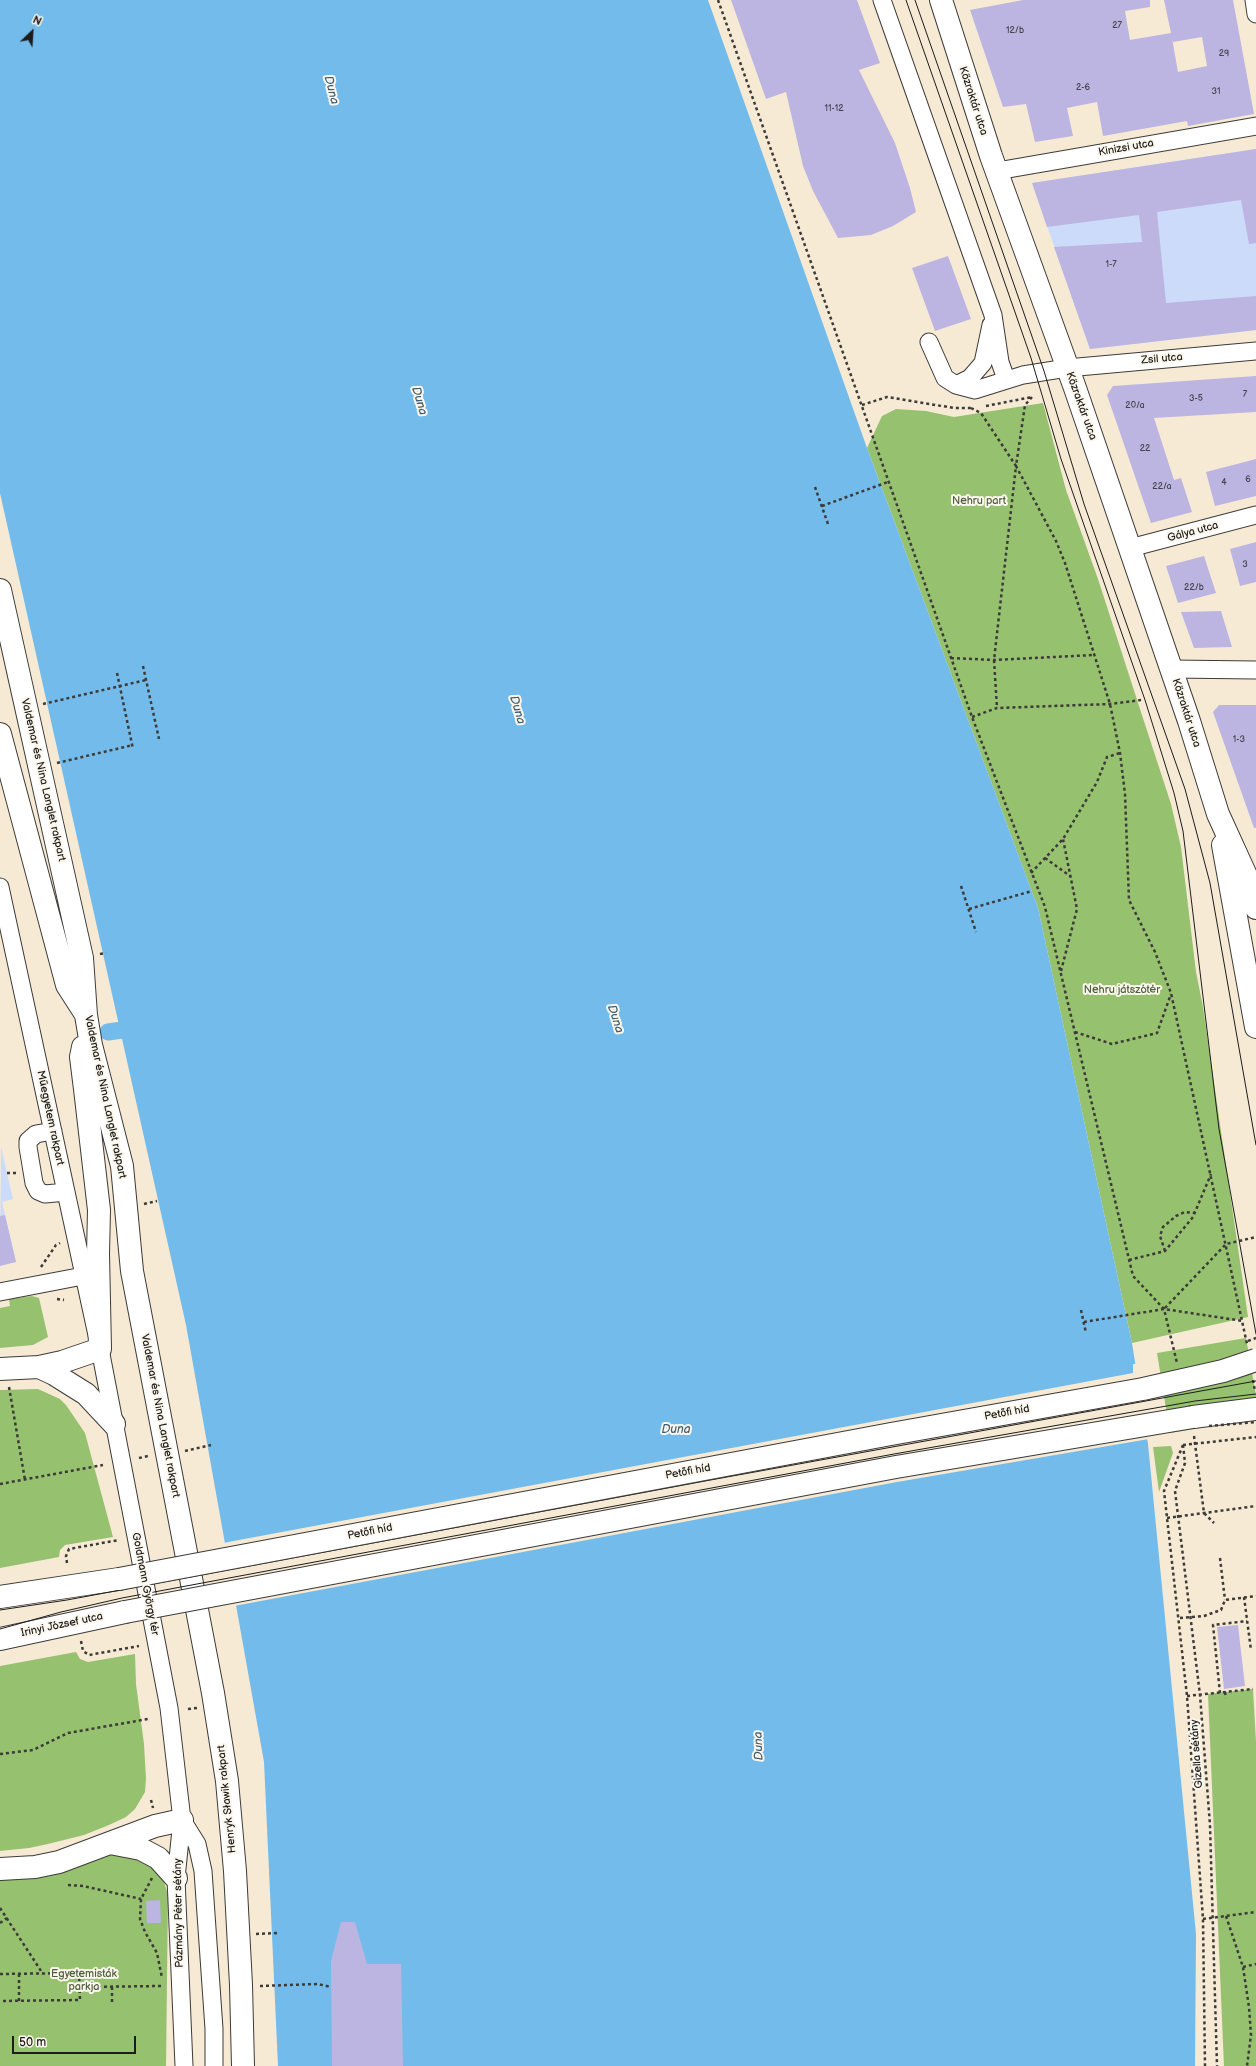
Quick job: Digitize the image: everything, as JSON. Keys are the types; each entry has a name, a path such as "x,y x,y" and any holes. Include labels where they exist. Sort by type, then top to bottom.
{"main road":[{"name":"Közraktár utca","path":"941,0 997,171 1130,548 1218,814 1249,882 1256,908"},
{"name":"Valdemar és Nina Langlet rakpart","path":"0,590 76,924 83,963 86,1015 122,1166 132,1271 183,1536"},
{"path":"0,734 67,985 86,1015 81,1057 100,1210 98,1254 100,1349 62,1362 4,1377"},
{"name":"Közraktár utca","path":"1218,814 1256,1027"},
{"name":"Petőfi híd","path":"0,1597 119,1579 876,1436 1143,1389 1223,1371 1252,1361"},
{"path":"39,1367 54,1374 86,1394 114,1424"},
{"name":"Irinyi József utca","path":"0,1638 125,1612 896,1467 1193,1417 1256,1409"},
{"name":"Henryk Sławik rakpart","path":"183,1536 213,1692 227,1781 236,1886 243,2066"},
{"path":"0,1869 35,1867 59,1862 155,1826 182,1820"},
{"path":"110,1843 141,1849 158,1858 176,1878"}],"street":[{"path":"882,0 993,315 1000,362 1006,379"},
{"path":"1254,0 1256,14"},
{"name":"Kinizsi utca","path":"997,171 1256,126"},
{"path":"929,342 945,378 956,385 970,378 983,364 993,315"},
{"name":"Zsil utca","path":"956,385 975,390 1006,379 1067,368 1256,351"},
{"name":"Gálya utca","path":"1130,548 1256,515"},
{"path":"1171,669 1256,670"},
{"name":"Műegyetem rakpart","path":"0,887 100,1349"},
{"path":"1247,976 1246,954 1249,948 1256,946"},
{"path":"53,1131 36,1134 28,1141 34,1183 38,1191 45,1194 66,1192"},
{"path":"0,1292 83,1276"},
{"name":"Goldmann György tér","path":"100,1349 169,1708 182,1820"},
{"name":"Pázmány Péter sétány","path":"182,1820 176,1878 184,2066"},
{"name":"Pázmány Péter sétány","path":"182,1820 197,1844 203,1870 214,2029 214,2066"}],"path":[{"path":"718,0 972,717 1045,907 1133,1276 1164,1308"},
{"path":"862,404 887,397 954,408 972,408 1032,397 1025,405 1016,466 994,660 997,708"},
{"path":"972,408 981,413 1016,466 1056,541 1065,563 1110,704 1120,753 1127,824 1129,900 1155,952 1171,993 1252,1361 1256,1395"},
{"path":"822,506 888,482"},
{"path":"815,487 828,524"},
{"path":"951,658 994,660 1094,655"},
{"path":"143,666 159,739"},
{"path":"116,673 133,749"},
{"path":"38,705 146,680"},
{"path":"972,717 997,708 1110,704 1141,700"},
{"path":"53,764 133,745"},
{"path":"1032,873 1063,839 1097,782 1107,757 1120,753"},
{"path":"1061,973 1077,909 1063,839"},
{"path":"1045,858 1070,876"},
{"path":"961,886 976,932"},
{"path":"969,909 1032,891"},
{"path":"1075,1031 1112,1044 1157,1033 1171,993"},
{"path":"1129,1260 1166,1251 1195,1213 1211,1174"},
{"path":"1166,1251 1160,1236 1163,1227 1176,1216 1185,1212 1195,1213"},
{"path":"1164,1308 1226,1244 1256,1237"},
{"path":"52,1251 61,1242"},
{"path":"1084,1322 1164,1308 1243,1321"},
{"path":"1081,1310 1086,1333"},
{"path":"4,1377 24,1480"},
{"path":"1201,1427 1256,1422"},
{"path":"1205,2066 1203,1919 1180,1618 1164,1491 1183,1445 1256,1437"},
{"path":"1196,1443 1204,1513 1214,1523"},
{"name":"Gizella sétány","path":"1183,1445 1185,1462 1175,1491 1200,1695 1210,1825 1217,2066"},
{"path":"0,1484 103,1465"},
{"path":"1167,1518 1256,1506"},
{"path":"67,1563 66,1556 69,1549 119,1540"},
{"path":"1180,1618 1204,1616 1221,1610 1225,1600 1220,1558"},
{"path":"1225,1600 1256,1596"},
{"path":"1244,1597 1250,1650"},
{"path":"1220,1693 1213,1625 1247,1621"},
{"path":"81,1641 83,1651 89,1655 139,1646"},
{"path":"1187,1696 1253,1689"},
{"path":"1225,1692 1226,1698"},
{"path":"0,1754 33,1750 68,1734 148,1719"},
{"path":"158,1858 155,1873 141,1899 140,1919 145,1932 157,1953 162,1978"},
{"path":"68,1885 83,1886 141,1899"},
{"path":"0,1908 44,1974"},
{"path":"1203,1919 1237,1913 1256,1912"},
{"path":"1226,1916 1243,1967 1251,2035 1247,2066"},
{"path":"0,1923 7,1918"},
{"path":"254,1934 278,1933"},
{"path":"1243,1967 1256,1964"},
{"path":"0,1974 79,1973 80,1987 80,2000 0,2001"},
{"path":"19,1974 19,2001"},
{"path":"256,1986 318,1984 331,1986"},
{"path":"112,1986 112,2002"},
{"path":"80,1987 162,1986"}],"shaded area":[{"path":"1256,149 1256,330 1090,349 1032,183"},
{"path":"1,1147 13,1199 2,1202 16,1262 0,1265"}],"green space":[{"name":"Nehru part","path":"1043,403 1066,490 1098,579 1171,804 1181,847 1196,972 1203,1007 1248,1317 1132,1343 1038,908 867,448 882,416 896,409 926,411 954,417"},
{"path":"32,1296 39,1298 48,1337 33,1345 0,1348 0,1308 10,1306 9,1299"},
{"path":"1246,1338 1256,1395 1256,1419 1170,1433 1157,1353"},
{"path":"38,1389 60,1399 66,1405 85,1433 113,1537 65,1545 60,1550 59,1557 0,1568 0,1390"},
{"path":"1171,1446 1173,1453 1159,1492 1153,1447"},
{"path":"76,1652 80,1659 88,1662 135,1654 136,1684 144,1744 146,1779 145,1792 135,1809 126,1817 109,1825 84,1835 48,1844 29,1848 0,1851 0,1666"},
{"path":"1253,1689 1256,1742 1256,2066 1224,2066 1208,1694"},
{"name":"Egyetemisták parkja","path":"110,1843 151,1864 162,1875 168,1895 166,2066 0,2066 0,1869"}],"water":[{"name":"Duna","path":"0,0 708,0 867,448 1038,908 1132,1343 1148,1444 1196,1934 1195,2066 278,2066 264,1762 186,1325 0,493"}],"pier":[{"path":"1133,1364 1137,1364 1149,1439 897,1482 234,1606 223,1543 1133,1373"}],"building":[{"path":"731,0 857,0 880,63 859,70 895,143 910,188 916,212 893,226 871,235 838,238 813,191 803,166 786,92 766,99"},
{"path":"1023,0 1150,0 1150,7 1125,11 1130,40 1171,33 1164,0 1233,0 1254,114 1188,126 1187,121 1103,136 1097,102 1067,108 1073,136 1035,142 1026,104 1003,107 970,10","holes":["1202,37 1207,66 1178,72 1172,38 1173,42"]},
{"path":"1256,149 1256,243 1249,244 1241,200 1157,212 1166,303 1256,296 1256,330 1090,349 1054,247 1142,242 1139,215 1047,227 1032,183"},
{"path":"948,256 971,319 935,331 912,268"},
{"path":"1256,376 1256,412 1154,418 1174,480 1181,478 1192,512 1151,523 1107,395 1113,386"},
{"path":"1256,459 1256,496 1215,506 1206,472"},
{"path":"1256,542 1256,582 1240,586 1230,549"},
{"path":"1204,556 1216,593 1178,603 1166,566"},
{"path":"1221,611 1232,647 1194,648 1181,612"},
{"path":"1219,705 1256,705 1256,828 1254,828 1213,712"},
{"path":"5,1215 16,1262 0,1266 0,1216"},
{"path":"1238,1625 1245,1686 1224,1689 1217,1627"},
{"path":"160,1900 161,1923 147,1923 146,1901"},
{"path":"341,1922 355,1922 367,1964 401,1964 403,2066 332,2066 331,1961"}],"waterway":[{"path":"108,1032 144,1027"}],"tram line":[{"path":"906,0 1031,358 1061,459 1145,700 1174,793 1183,831 1219,1129 1256,1334"},
{"path":"915,0 1044,371 1084,504 1185,789 1210,883 1256,1145"},
{"path":"0,1610 67,1600 705,1481 1256,1381"},
{"path":"0,1629 61,1612 122,1598 894,1454 1195,1401 1256,1394"}],"park label":[{"name":"Nehru játszótér","path":"1122,990"}]}
